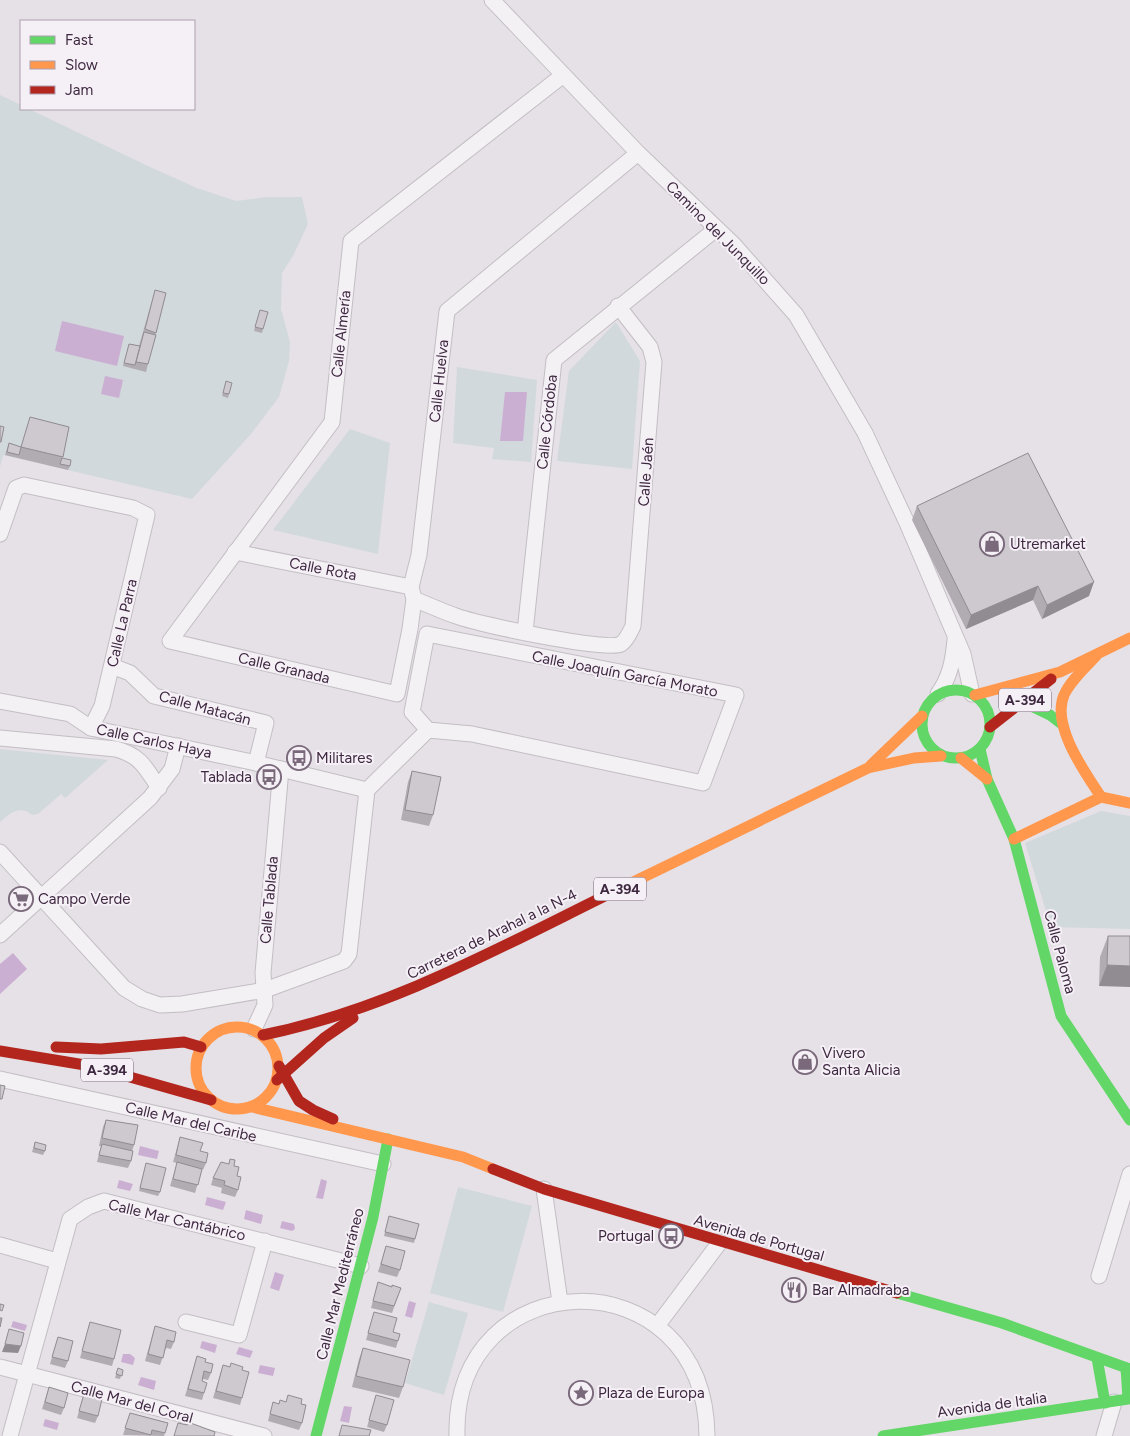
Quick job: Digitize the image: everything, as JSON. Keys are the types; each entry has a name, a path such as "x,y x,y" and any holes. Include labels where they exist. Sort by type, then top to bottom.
{"street":[{"name":"Camino del Junquillo","path":"492,0 638,154 734,245 796,315 865,433 907,523 963,654 974,695"},
{"name":"Calle Almería","path":"170,641 332,422 351,241 562,76"},
{"name":"Calle Huelva","path":"397,694 419,555 447,311 638,154"},
{"name":"Calle Córdoba","path":"525,632 554,360 618,306 716,229"},
{"name":"Calle Jaén","path":"618,306 650,347 654,362 633,626 629,636 620,645"},
{"name":"Calle La Parra","path":"0,534 16,488 36,486 133,508 147,515 102,706 91,728"},
{"name":"Calle Rota","path":"235,552 413,593 458,617 525,632 606,646 620,645"},
{"name":"Calle Joaquín García Morato","path":"427,634 736,695 704,783 472,734 428,730 412,712 427,634"},
{"name":"A-394","path":"974,695 1060,672 1130,638"},
{"name":"Camino del Junquillo","path":"938,694 947,681 952,663 955,639"},
{"name":"Calle Granada","path":"170,641 397,694"},
{"path":"1096,655 1068,689 1062,703 1063,725 1081,766 1101,797"},
{"name":"Calle Matacán","path":"112,666 130,674 154,696 266,723 256,763"},
{"name":"A-394","path":"990,727 1004,714 1023,702 1060,672"},
{"name":"A-394","path":"922,716 929,702 938,694 949,690 961,690 974,695 987,709 990,727 987,739 980,749"},
{"name":"Calle Carlos Haya","path":"0,701 70,714 91,728 256,763 367,790"},
{"path":"1023,702 1050,715 1063,725"},
{"path":"922,716 923,735 933,751 941,756"},
{"name":"Carretera de Arahal a la N-4","path":"868,768 922,716"},
{"path":"0,852 124,988 142,999 170,1006 264,990 344,961 350,954 367,790 428,730"},
{"path":"0,738 116,749 129,753 140,760 159,788"},
{"path":"0,935 150,798 172,769 178,746"},
{"path":"961,758 980,749"},
{"name":"Calle Paloma","path":"980,749 987,779 1014,839 1061,1016 1130,1120"},
{"name":"Carretera de Arahal a la N-4","path":"258,1032 294,1029 371,1006 407,992 868,768 924,755 941,756"},
{"name":"A-394","path":"941,756 961,758"},
{"name":"Calle Paloma","path":"961,758 987,779"},
{"name":"Calle Tablada","path":"258,1032 265,1005 263,973 280,769"},
{"path":"1014,839 1101,797 1130,803"},
{"name":"Carretera de Arahal a la N-4","path":"281,1072 324,1038 371,1006"},
{"name":"A-394","path":"0,1044 101,1049 184,1042 201,1046 211,1035 224,1028 239,1026 258,1032"},
{"path":"258,1032 275,1050 281,1072"},
{"path":"201,1046 196,1069 203,1092 211,1100"},
{"name":"A-394","path":"0,1051 91,1066 194,1097 211,1100 231,1109 252,1107 269,1095 281,1072"},
{"name":"Avenida de Portugal","path":"281,1072 302,1104 318,1113 384,1138"},
{"name":"Calle Mar del Caribe","path":"0,1079 383,1164"},
{"name":"Avenida de Portugal","path":"252,1107 463,1157 544,1189 1002,1323 1128,1369"},
{"name":"Calle Mar Mediterráneo","path":"316,1436 361,1266 383,1164 384,1138"},
{"path":"1099,1276 1128,1191 1130,1174"},
{"path":"544,1189 560,1302"},
{"name":"Calle Mar Cantábrico","path":"10,1436 70,1219 88,1206 104,1201 361,1266"},
{"path":"186,1322 239,1334 265,1241"},
{"path":"658,1326 720,1242"},
{"path":"0,1245 57,1261"},
{"path":"457,1436 458,1412 466,1379 483,1351 502,1329 511,1322 541,1308 560,1302 594,1301 628,1309 658,1326 675,1344 698,1381 707,1418 707,1436"},
{"path":"1098,1358 1109,1402 1104,1436"},
{"name":"Calle Mar del Coral","path":"0,1367 264,1436"},
{"path":"1109,1402 1128,1399 1128,1369"},
{"name":"Avenida de Italia","path":"883,1436 1109,1402"}],"shaded area":[{"path":"0,95 20,105 20,110 31,110 197,188 236,201 267,197 302,197 308,224 293,256 282,273 281,309 290,342 289,361 279,397 251,434 192,499 3,455 0,467"},
{"path":"62,321 124,336 117,366 55,351"},
{"path":"616,322 640,361 632,469 557,461 569,371"},
{"path":"457,367 537,380 531,462 492,459 494,448 453,443"},
{"path":"105,376 123,380 119,398 101,394"},
{"path":"505,392 527,392 523,441 500,441"},
{"path":"350,429 390,443 378,554 273,530"},
{"path":"0,749 108,760 65,798 61,794 38,814 32,815 19,810 11,813 0,822"},
{"path":"1101,811 1130,816 1130,929 1051,927 1025,843"},
{"path":"13,953 27,969 0,994 0,964"},
{"path":"140,1146 159,1151 157,1159 138,1155"},
{"path":"321,1179 327,1181 323,1199 316,1198"},
{"path":"119,1180 133,1184 130,1191 117,1188"},
{"path":"458,1187 532,1206 503,1312 430,1293"},
{"path":"207,1197 226,1202 223,1210 205,1205"},
{"path":"246,1210 263,1215 261,1224 244,1219"},
{"path":"282,1221 294,1224 295,1229 292,1231 280,1228"},
{"path":"275,1272 284,1275 279,1291 270,1288"},
{"path":"409,1301 416,1303 412,1318 405,1316"},
{"path":"429,1302 468,1313 444,1395 405,1383"},
{"path":"13,1321 27,1325 25,1331 11,1327"},
{"path":"202,1341 217,1345 215,1353 200,1348"},
{"path":"239,1347 253,1351 250,1358 236,1354"},
{"path":"123,1354 130,1354 135,1358 133,1365 121,1362"},
{"path":"260,1365 275,1368 273,1376 258,1373"},
{"path":"141,1377 156,1381 154,1390 138,1385"},
{"path":"344,1406 352,1407 349,1423 340,1421"},
{"path":"45,1419 59,1423 57,1430 43,1426"}],"building":[{"path":"155,290 166,293 156,333 145,329"},
{"path":"260,310 268,312 263,329 255,327"},
{"path":"144,332 156,335 148,364 136,362"},
{"path":"129,344 140,346 135,365 124,363"},
{"path":"226,381 232,383 229,394 223,393"},
{"path":"30,417 69,427 63,457 21,447"},
{"path":"0,426 4,427 1,442 0,442"},
{"path":"9,443 21,447 19,455 7,452"},
{"name":"Utremarket","path":"1028,453 1094,582 1047,605 1038,586 971,615 917,506"},
{"path":"62,458 71,460 70,466 60,464"},
{"path":"412,771 441,777 433,815 405,810"},
{"path":"1108,936 1130,936 1130,966 1107,965"},
{"path":"0,1085 5,1086 2,1099 0,1099"},
{"path":"106,1120 138,1125 134,1145 102,1138"},
{"path":"180,1137 203,1143 200,1151 208,1153 206,1163 176,1155"},
{"path":"35,1142 46,1145 45,1151 34,1148"},
{"path":"102,1144 133,1151 131,1161 99,1155"},
{"path":"230,1159 235,1160 234,1166 239,1167 237,1176 241,1177 238,1190 224,1185 225,1181 213,1178 221,1162 229,1164"},
{"path":"177,1162 202,1169 198,1185 173,1179"},
{"path":"146,1163 166,1168 160,1192 140,1188"},
{"path":"389,1216 419,1224 415,1239 385,1232"},
{"path":"386,1246 405,1251 400,1270 381,1264"},
{"path":"378,1282 401,1288 394,1306 373,1301"},
{"path":"0,1304 4,1305 2,1311 0,1310"},
{"path":"374,1312 397,1318 393,1332 400,1334 398,1341 368,1333"},
{"path":"90,1322 121,1330 114,1359 82,1351"},
{"path":"155,1326 176,1332 174,1342 167,1340 163,1358 148,1354"},
{"path":"9,1329 24,1333 21,1346 5,1344"},
{"path":"58,1337 73,1341 68,1361 52,1357"},
{"path":"363,1348 410,1360 403,1387 356,1376"},
{"path":"197,1356 206,1359 205,1362 213,1364 211,1373 204,1371 202,1381 207,1383 204,1393 188,1389"},
{"path":"231,1363 243,1367 242,1370 249,1372 242,1398 216,1391 223,1365 230,1367"},
{"path":"118,1368 123,1370 122,1376 116,1374"},
{"path":"49,1387 68,1393 64,1408 45,1402"},
{"path":"84,1394 102,1399 98,1416 79,1411"},
{"path":"288,1395 302,1399 301,1404 306,1405 302,1423 270,1414 273,1402 279,1404 280,1400 286,1402"},
{"path":"376,1395 394,1400 387,1425 369,1420"},
{"path":"130,1413 168,1423 165,1433 152,1430 151,1435 125,1428"},
{"path":"188,1422 215,1432 214,1436 174,1436 178,1423 187,1425"},
{"path":"342,1425 371,1430 369,1436 339,1436"}],"traffic: fast":[{"path":"949,690 963,690 975,695 985,705 990,717 990,724 990,731 985,743 975,753 963,758 949,758 937,753 927,743 922,731 922,717 927,705 937,695 949,690"},
{"path":"1023,702 1050,715 1063,725"},
{"path":"980,749 987,779 1014,839 1061,1016 1130,1120"},
{"path":"316,1436 373,1217 388,1139"},
{"path":"897,1293 1002,1323 1130,1369"},
{"path":"1097,1358 1105,1403"},
{"path":"883,1436 1128,1399 1126,1368"}],"traffic: slow":[{"path":"975,695 1060,672 1130,638"},
{"path":"1096,656 1070,684 1064,695 1061,707 1062,720 1072,748 1101,797"},
{"path":"871,765 922,716"},
{"path":"623,887 868,768 914,758 941,756"},
{"path":"961,758 987,779"},
{"path":"1014,839 1101,797 1130,803"},
{"path":"229,1027 245,1027 260,1034 271,1045 278,1060 278,1068 275,1084 266,1097 245,1109 229,1109 214,1102 203,1091 196,1076 196,1060 203,1045 214,1034 229,1027"},
{"path":"252,1107 463,1157 493,1169"}],"traffic: jam":[{"path":"990,727 1051,679"},
{"path":"263,1035 311,1024 403,992 448,973 623,887"},
{"path":"277,1080 324,1038 353,1018"},
{"path":"56,1047 101,1049 184,1042 201,1047"},
{"path":"0,1051 91,1066 211,1100"},
{"path":"279,1066 299,1101 333,1119"},
{"path":"493,1169 544,1189 897,1293"}],"place":[{"name":"Utremarket","path":"992,544"},
{"name":"Militares","path":"299,758"},
{"name":"Tablada","path":"269,777"},
{"name":"Campo Verde","path":"21,899"},
{"name":"Vivero Santa Alicia","path":"805,1062"},
{"name":"Portugal","path":"671,1236"},
{"name":"Bar Almadraba","path":"794,1290"},
{"name":"Plaza de Europa","path":"581,1393"}]}
